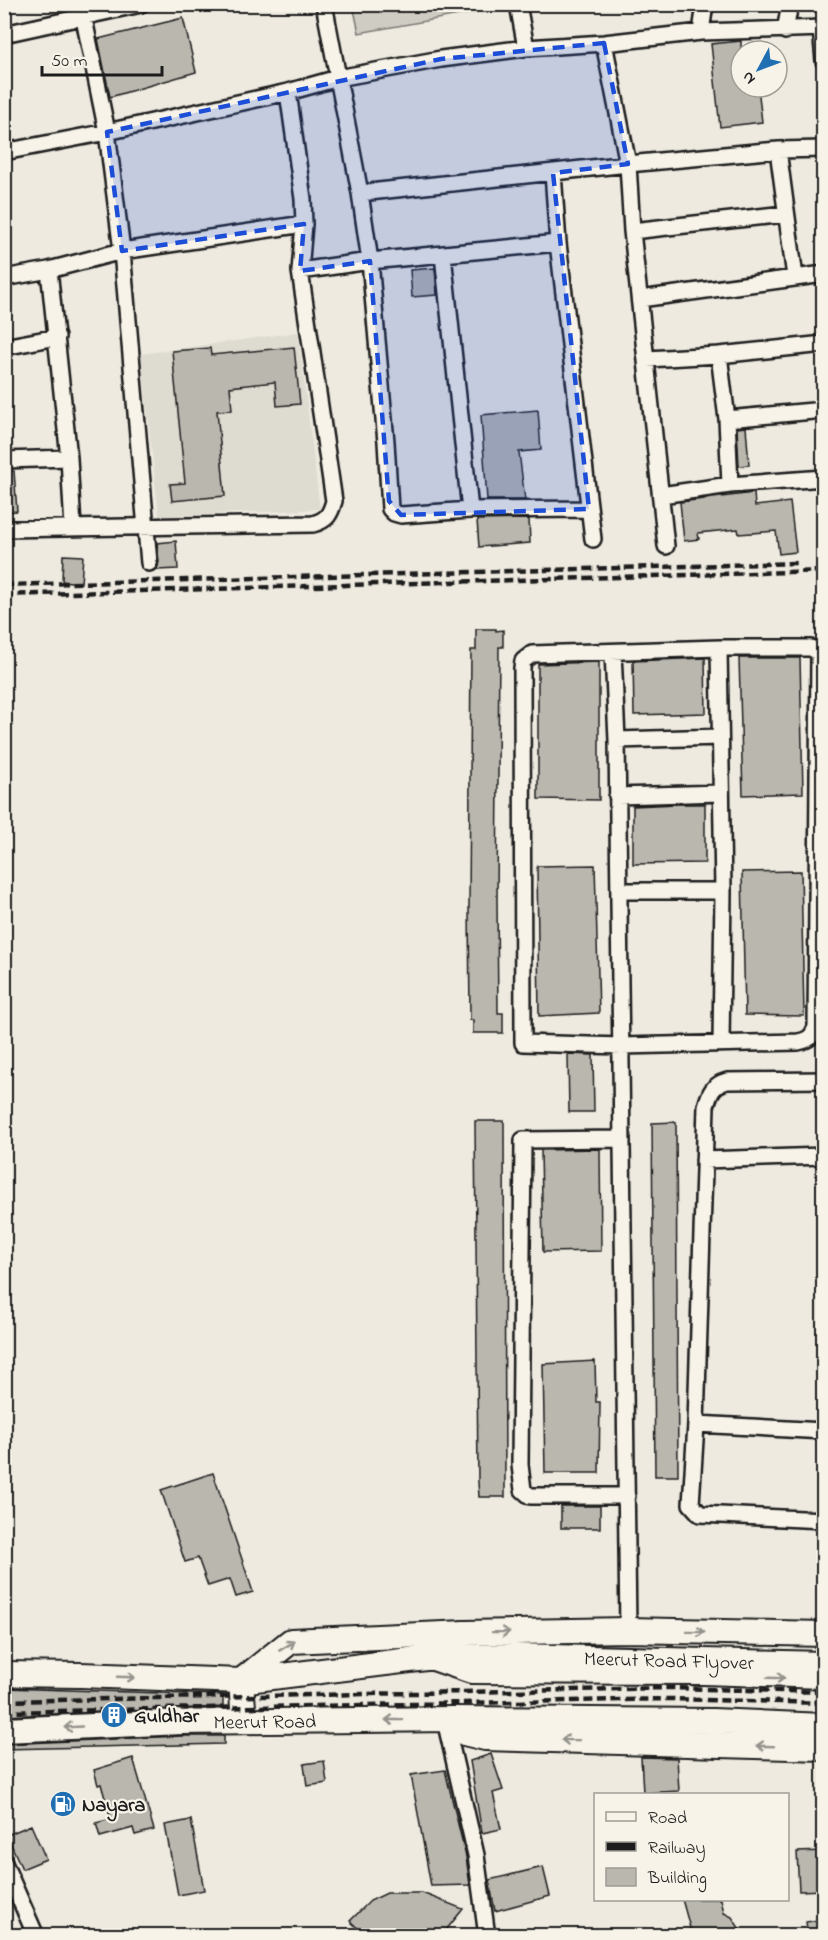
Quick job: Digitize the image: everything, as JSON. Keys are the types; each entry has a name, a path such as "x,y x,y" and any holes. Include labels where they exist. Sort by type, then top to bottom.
{"main road":[{"path":"244,1721 241,1681 291,1641 465,1633 628,1630 824,1634"},
{"path":"426,1658 465,1633"},
{"name":"Meerut Road Flyover","path":"426,1658 514,1656 824,1664"},
{"name":"Meerut Road","path":"4,1674 241,1681 426,1658"},
{"name":"Meerut Road","path":"4,1730 170,1722 515,1719 713,1721 824,1726"},
{"path":"449,1720 464,1733 485,1738 824,1748"}],"street":[{"path":"4,34 82,11 141,4"},
{"path":"324,4 360,193 370,261 387,442 390,509 401,515 470,510 589,509"},
{"path":"518,4 526,48"},
{"path":"701,32 705,4"},
{"path":"785,30 790,4"},
{"path":"82,11 107,132 122,251 148,563"},
{"path":"4,152 288,92 338,78 441,59 526,48 604,43 701,32 822,28 824,61"},
{"path":"604,43 628,164 632,231 666,546"},
{"path":"4,529 313,524 325,520 331,513 334,501 300,271 304,224 303,199 288,92"},
{"path":"360,193 628,164 778,150 824,149"},
{"path":"778,150 795,277"},
{"path":"553,173 558,243 593,538"},
{"path":"632,231 785,214"},
{"path":"4,279 122,251 304,224"},
{"path":"300,271 370,261 558,243"},
{"path":"443,255 470,510"},
{"path":"49,270 69,458 73,528"},
{"path":"640,298 824,274"},
{"path":"4,347 57,337"},
{"path":"647,359 719,355 824,344"},
{"path":"719,355 727,419 730,485"},
{"path":"727,419 824,410"},
{"path":"4,460 69,458"},
{"path":"661,495 730,485 824,478"},
{"path":"719,648 723,891 721,1043"},
{"path":"719,648 811,648 817,650 819,657 816,1027 813,1036 808,1040 621,1046 523,1043 523,660 532,654 613,652 719,648"},
{"path":"613,652 617,740 628,1630"},
{"path":"617,740 720,737"},
{"path":"617,795 721,793"},
{"path":"619,891 723,891"},
{"path":"824,1080 727,1081 716,1084 709,1094 706,1106 692,1504 700,1514 824,1520"},
{"path":"622,1139 523,1140 520,1466 523,1490 530,1496 627,1496"},
{"path":"704,1160 824,1156"},
{"path":"696,1424 824,1431"},
{"path":"426,1658 471,1674 703,1675 824,1680"},
{"path":"487,1935 476,1855 449,1720 462,1711 469,1709 636,1710 824,1715"},
{"path":"4,1863 36,1935"}],"highlighted area":[{"path":"604,43 628,164 553,173 589,509 401,515 389,501 370,261 300,271 304,224 122,251 107,132 441,59"}],"shaded area":[{"path":"503,4 504,7 359,33 353,5"},
{"path":"298,332 320,509 159,517 141,354"}],"building":[{"path":"183,18 196,72 110,97 98,39"},
{"path":"729,42 729,99 759,99 762,122 720,127 711,44"},
{"path":"435,268 437,295 412,297 410,270"},
{"path":"294,347 300,404 277,406 275,382 230,387 232,410 217,411 225,496 172,501 170,484 185,483 172,351 210,348 211,355"},
{"path":"538,410 541,450 519,452 525,500 487,500 481,415"},
{"path":"746,427 749,465 739,466 737,428"},
{"path":"14,471 17,511 4,512 4,472"},
{"path":"754,493 755,506 790,502 796,552 779,554 776,531 739,534 738,529 698,533 699,539 684,541 680,502"},
{"path":"529,519 530,543 479,547 477,520"},
{"path":"176,541 178,569 157,570 159,562 157,543"},
{"path":"63,555 83,556 81,583 62,581"},
{"path":"476,629 503,630 503,647 499,647 497,901 498,1013 503,1013 503,1033 473,1033 473,1020 470,1020 471,650 476,650"},
{"path":"705,658 706,713 634,715 633,661"},
{"path":"739,658 800,658 803,793 743,795"},
{"path":"599,662 599,800 538,799 538,664"},
{"path":"705,804 705,863 633,864 633,806"},
{"path":"595,865 599,1013 539,1016 537,866"},
{"path":"801,871 804,1016 745,1015 742,872"},
{"path":"568,1054 593,1055 594,1112 569,1112"},
{"path":"475,1121 504,1121 505,1497 479,1497"},
{"path":"676,1122 678,1476 655,1476 652,1123"},
{"path":"600,1149 601,1251 543,1252 541,1150"},
{"path":"595,1361 596,1402 600,1402 599,1473 545,1473 543,1364"},
{"path":"213,1473 253,1592 236,1597 230,1579 208,1586 198,1558 185,1562 161,1490"},
{"path":"561,1506 600,1506 600,1528 561,1528"},
{"path":"4,1688 223,1695 223,1707 4,1716"},
{"path":"224,1736 224,1744 4,1749 4,1744"},
{"path":"491,1754 503,1790 493,1793 501,1829 482,1833 470,1761"},
{"path":"641,1757 677,1758 679,1791 643,1793"},
{"path":"133,1758 154,1830 135,1835 133,1828 100,1837 96,1823 111,1819 101,1784 98,1785 94,1770"},
{"path":"324,1761 327,1783 307,1786 304,1764"},
{"path":"445,1770 466,1857 470,1885 431,1886 411,1775"},
{"path":"191,1820 204,1890 178,1895 165,1825"},
{"path":"31,1825 46,1859 22,1869 7,1835"},
{"path":"824,1851 824,1890 799,1891 797,1852"},
{"path":"543,1867 550,1896 495,1911 489,1880"},
{"path":"387,1893 422,1893 463,1909 442,1935 425,1935 408,1930 396,1935 365,1935 350,1921 370,1901"},
{"path":"683,1901 721,1901 724,1913 732,1917 741,1931 721,1935 692,1935"},
{"path":"824,1919 824,1935 808,1935 806,1922"}],"railway":[{"path":"4,585 796,563"},
{"path":"4,595 824,571"},
{"path":"4,1701 670,1688 824,1692"},
{"path":"4,1712 670,1699 824,1703"}],"place":[{"name":"Guldhar","path":"114,1715"},
{"name":"Nayara","path":"63,1804"}]}
